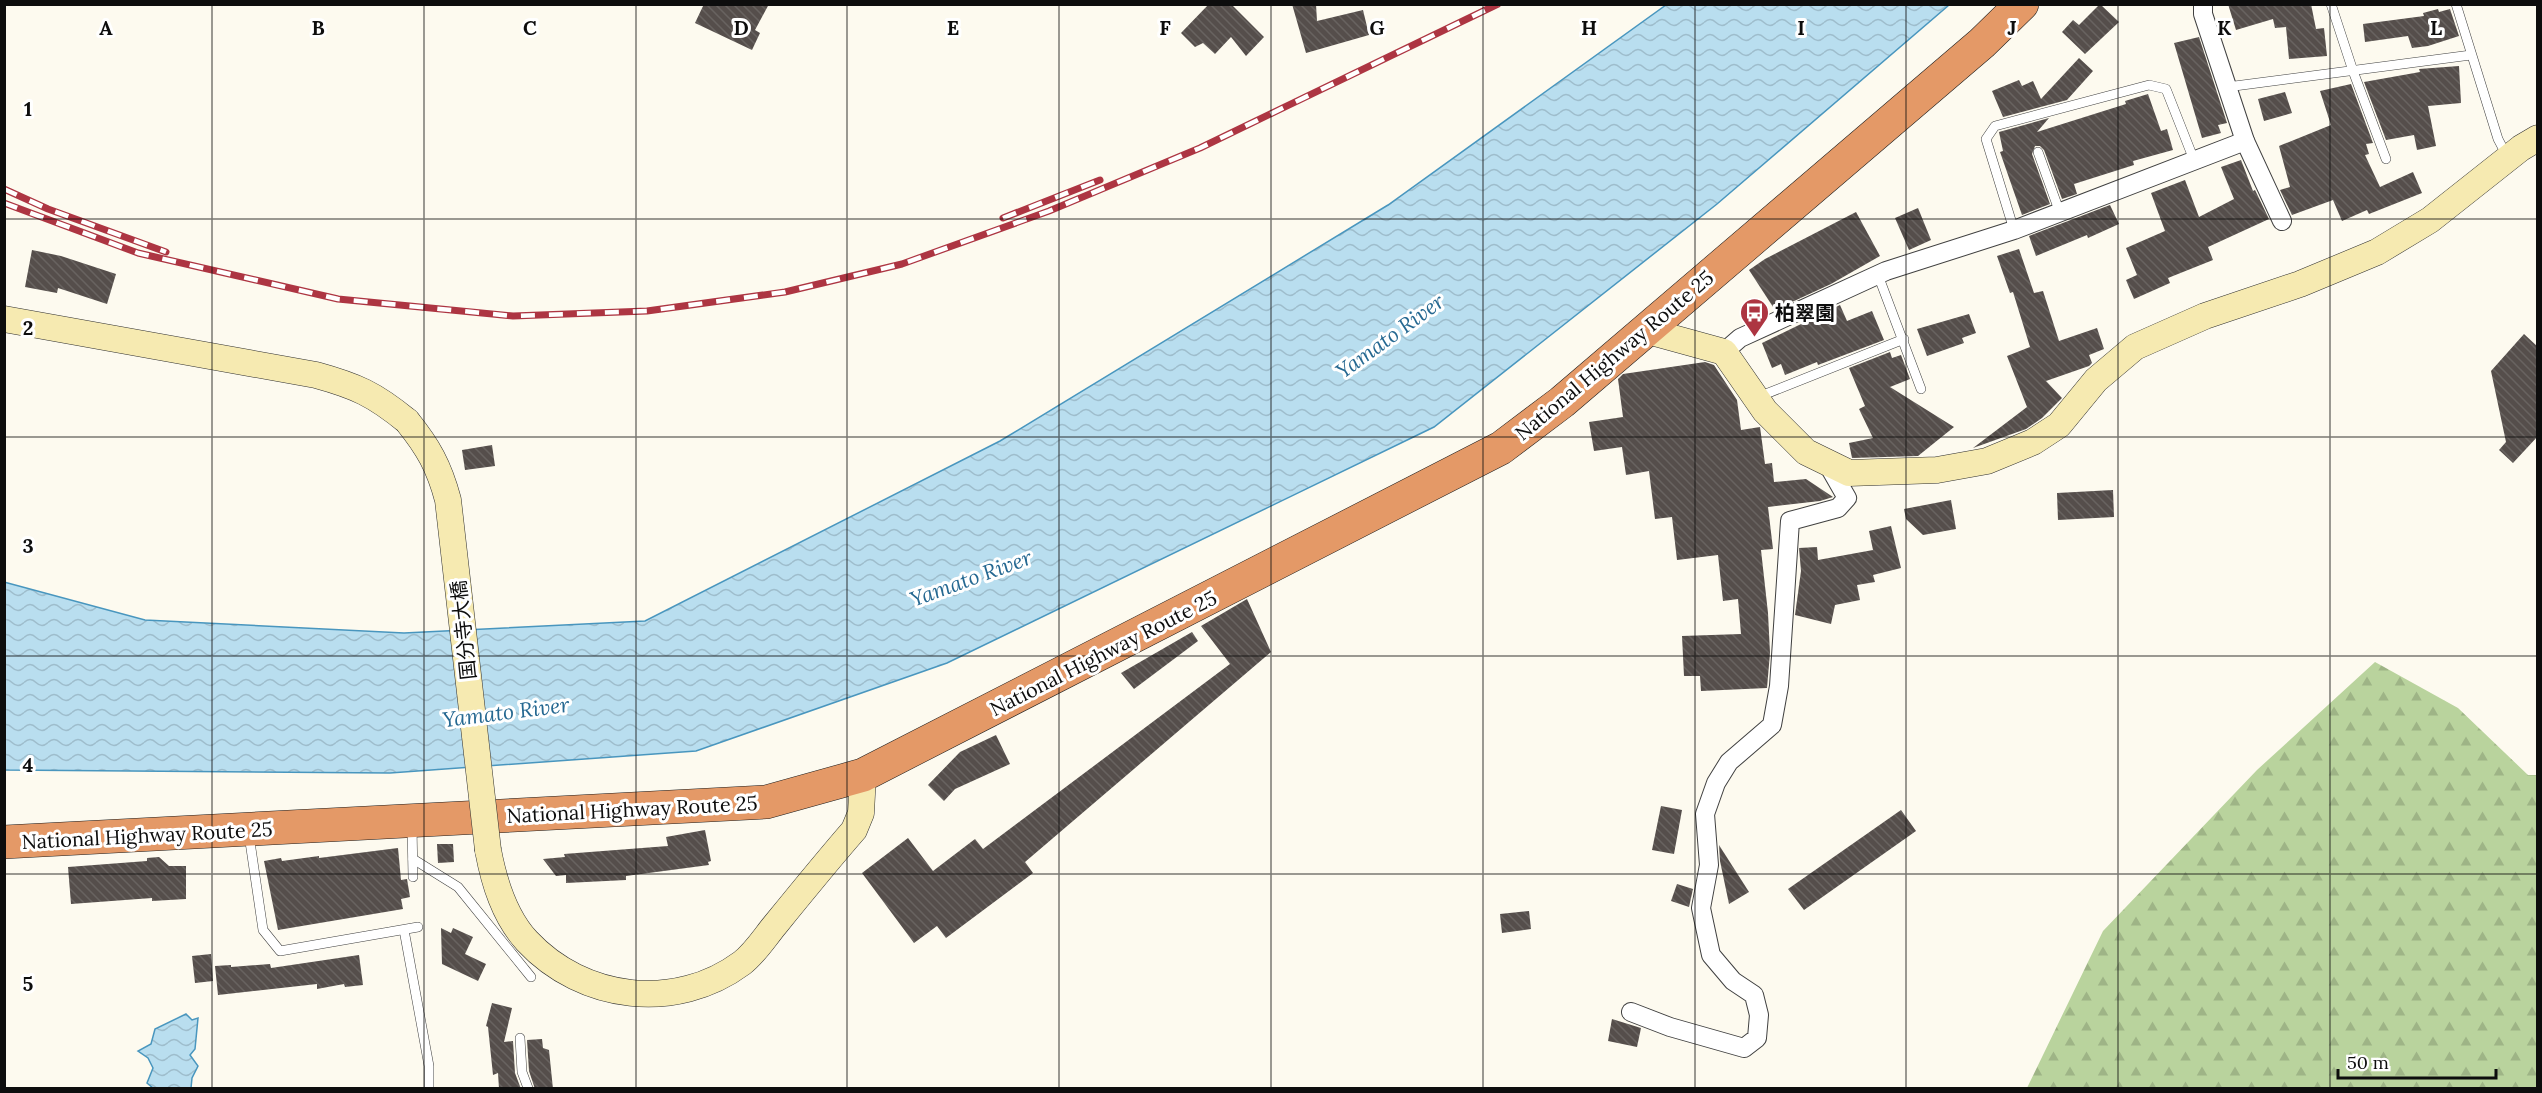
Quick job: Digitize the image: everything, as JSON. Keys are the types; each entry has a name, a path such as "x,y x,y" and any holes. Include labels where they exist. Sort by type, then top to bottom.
{"highway":[{"name":"National Highway Route 25","path":"4,842 766,802 863,775 1501,448 1562,402 1982,43 2022,4"}],"street":[{"path":"2203,4 2203,14 2245,141 2282,221"},
{"path":"1644,330 1724,352 1765,411 1806,452 1848,473 1936,470 1987,461 2033,442 2059,425 2096,380 2135,347 2205,316 2300,284 2377,252 2430,220 2508,158 2538,138"},
{"path":"1724,352 1740,338 1878,275 2014,230 2245,141"},
{"name":"国分寺大橋","path":"4,319 316,375 351,384 378,397 406,421 427,446 440,471 448,500 488,850 494,880 507,912 526,940 550,961 582,980 611,991 648,995 682,991 714,981 744,962 854,830 861,813 863,775"},
{"path":"1631,1012 1670,1027 1744,1048 1757,1038 1759,1016 1754,995 1733,981 1711,955 1701,908 1709,865 1705,814 1716,783 1729,762 1772,725 1779,686 1790,521 1838,508 1847,498 1827,462"}],"lane":[{"path":"2331,4 2352,71 2386,159"},
{"path":"2456,4 2498,139 2508,158"},
{"path":"2228,87 2471,55"},
{"path":"2014,230 1986,139 1995,126 2150,85 2166,90 2194,160"},
{"path":"2038,152 2060,213"},
{"path":"1878,275 1921,389"},
{"path":"1756,398 1904,339"},
{"path":"412,820 413,877"},
{"path":"249,829 263,930 280,951 418,927"},
{"path":"413,859 458,887 531,977"},
{"path":"404,930 429,1066 429,1089"},
{"path":"520,1038 522,1072 528,1089"}],"green space":[{"path":"2375,662 2458,708 2528,775 2537,775 2537,1088 2027,1088 2103,931 2257,770"}],"water":[{"name":"Yamato River","path":"1666,5 1949,5 1717,204 1434,427 947,663 696,751 390,773 5,770 4,582 145,620 404,633 645,621 1000,441 1388,205"},
{"path":"186,1014 192,1020 198,1018 195,1049 190,1055 198,1066 192,1078 191,1088 153,1088 147,1083 153,1068 148,1058 138,1051 151,1044 155,1029"}],"building":[{"path":"704,4 769,4 755,30 760,33 752,50 695,23"},
{"path":"1209,4 1231,4 1264,37 1246,56 1231,37 1215,54 1203,43 1195,47 1181,33"},
{"path":"1292,4 1316,4 1317,21 1363,10 1369,35 1306,53"},
{"path":"2100,4 2119,22 2085,54 2062,32 2073,20 2079,25"},
{"path":"2228,4 2311,4 2316,29 2324,28 2327,56 2289,59 2286,27 2275,28 2273,19 2236,30"},
{"path":"2438,9 2439,12 2450,9 2459,36 2428,46 2412,48 2408,36 2365,42 2363,24 2424,16 2423,13"},
{"path":"2199,37 2227,123 2218,125 2221,133 2202,138 2174,43"},
{"path":"2079,58 2093,71 2067,100 2003,117 1992,91 2019,80 2022,86 2033,81 2041,99"},
{"path":"2459,66 2461,103 2428,106 2436,146 2417,150 2414,135 2386,140 2364,82 2420,72 2419,69"},
{"path":"2351,84 2373,143 2366,144 2369,154 2365,155 2380,187 2413,172 2422,193 2369,214 2367,210 2342,221 2333,200 2292,215 2280,190 2290,187 2279,146 2331,125 2320,91"},
{"path":"2285,92 2292,113 2264,121 2258,99"},
{"path":"2148,94 2161,131 2167,129 2173,150 2133,161 2134,165 2074,184 2077,194 2062,199 2044,150 2040,146 2035,146 2032,154 2050,204 2022,215 2000,152 2003,151 1999,132 2049,118 2037,132 2126,104 2125,101"},
{"path":"2241,160 2253,191 2255,190 2269,219 2208,247 2213,260 2168,278 2170,283 2134,299 2126,280 2137,275 2126,248 2165,231 2151,193 2185,180 2199,217 2234,199 2221,167"},
{"path":"2110,205 2119,224 2088,238 2087,235 2036,256 2029,236"},
{"path":"1918,208 1931,240 1909,250 1895,218"},
{"path":"1856,212 1880,256 1831,284 1775,310 1749,270 1765,259"},
{"path":"2019,249 2034,293 2043,291 2059,341 2097,328 2104,349 2089,355 2092,363 2089,366 2046,381 2062,398 2042,418 2026,429 1973,448 2027,407 2007,356 2030,347 2013,292 2010,293 1997,256"},
{"path":"32,250 61,256 116,274 107,304 58,288 57,293 25,287"},
{"path":"1840,305 1847,321 1872,311 1884,340 1785,375 1781,364 1772,368 1762,343"},
{"path":"1969,314 1976,333 1962,338 1964,343 1927,356 1917,329"},
{"path":"2524,334 2538,347 2538,436 2513,463 2499,450 2506,442 2491,371"},
{"path":"1890,352 1892,358 1901,355 1910,379 1890,387 1954,427 1918,456 1852,458 1849,443 1873,438 1859,409 1865,406 1849,368"},
{"path":"1705,362 1714,365 1737,400 1741,430 1760,427 1765,464 1772,463 1774,482 1806,479 1833,497 1820,501 1768,507 1773,549 1761,550 1770,653 1767,688 1701,691 1700,676 1684,676 1682,636 1741,634 1738,599 1723,601 1718,555 1677,560 1672,517 1655,519 1649,471 1626,475 1622,447 1594,451 1589,422 1623,417 1618,379 1623,374"},
{"path":"492,445 495,466 465,470 462,450"},
{"path":"2113,490 2114,517 2058,520 2057,493"},
{"path":"1951,500 1956,529 1923,535 1906,519 1904,509"},
{"path":"1891,526 1901,568 1873,575 1875,582 1857,585 1860,600 1835,605 1831,624 1795,615 1801,571 1799,548 1817,547 1818,560 1873,550 1869,531"},
{"path":"1247,599 1271,652 1025,862 1033,873 946,938 937,926 914,943 862,873 908,838 933,871 975,839 983,849 1230,664 1201,626"},
{"path":"1192,632 1198,641 1134,689 1121,673"},
{"path":"996,735 1010,764 955,789 944,801 928,785 960,752"},
{"path":"1661,806 1682,810 1674,854 1652,850"},
{"path":"1901,810 1916,831 1804,910 1788,889"},
{"path":"705,830 711,861 708,862 709,865 626,876 626,880 566,883 566,875 556,876 543,859 565,857 564,854 668,846 666,837"},
{"path":"437,844 453,844 454,862 438,863"},
{"path":"1719,845 1749,892 1729,904 1720,861"},
{"path":"398,848 401,880 407,879 410,897 401,899 403,909 278,930 264,861 281,858 282,861 319,856 319,858"},
{"path":"159,857 169,866 186,866 186,899 152,901 152,898 71,904 68,867 147,861 147,858"},
{"path":"1677,884 1693,889 1689,907 1671,901"},
{"path":"1529,911 1531,929 1502,933 1500,914"},
{"path":"441,928 451,933 453,928 473,937 465,954 486,964 478,981 442,964"},
{"path":"211,954 213,981 195,983 192,956"},
{"path":"359,955 363,985 345,987 344,984 317,989 317,984 218,995 215,966 270,964 271,968"},
{"path":"492,1003 512,1008 504,1042 513,1041 515,1073 521,1089 499,1089 498,1073 493,1075 488,1027 486,1026"},
{"path":"1612,1019 1641,1028 1637,1047 1608,1041"},
{"path":"542,1039 543,1048 549,1050 553,1089 535,1089 529,1071 527,1040"}],"railway":[{"path":"4,203 138,253 338,299 513,316 647,311 785,292 902,264 1049,211 1200,148 1498,4"},
{"path":"1003,218 1100,180"},
{"path":"4,189 48,209 166,252"}],"place":[{"name":"柏翠園","path":"1754,338"}]}
